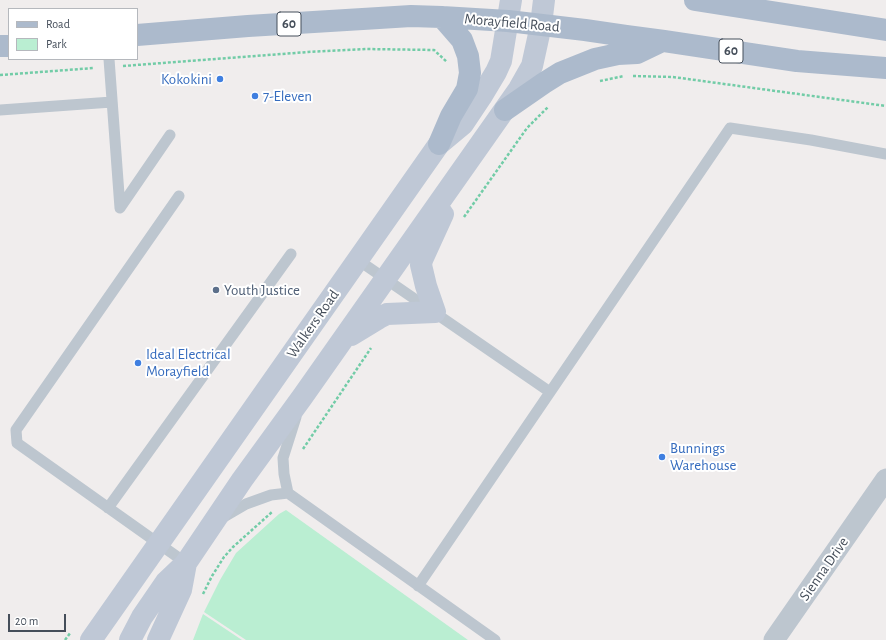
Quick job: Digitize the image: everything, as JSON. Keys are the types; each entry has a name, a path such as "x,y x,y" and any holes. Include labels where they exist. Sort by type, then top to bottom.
{"main road":[{"path":"130,640 142,617 166,582 186,563 249,469 303,396 519,89 532,66 541,25 544,0"},
{"path":"695,0 886,30"},
{"name":"Morayfield Road","path":"138,35 248,26 411,16 442,17 510,10 541,25 664,41 797,61 886,68"},
{"name":"Walkers Road","path":"91,640 439,144 463,124 481,97 501,61 510,10"},
{"path":"439,144 451,116 467,89 470,72 468,56 462,40 442,17"},
{"path":"505,110 544,82 560,73 595,59 618,54 637,53 664,41"},
{"path":"342,341 387,314 434,312 421,265 462,171"},
{"path":"158,640 181,590 186,563"}],"street":[{"name":"Sienna Drive","path":"774,640 880,502 886,479"}],"lane":[{"path":"110,63 120,208 170,135"},
{"path":"0,110 112,102"},
{"path":"418,586 730,128 811,140 886,154"},
{"path":"179,196 16,430 17,443 186,563"},
{"path":"108,508 291,254"},
{"path":"358,260 550,392"},
{"path":"288,493 284,474 283,458 303,396"},
{"path":"212,523 246,504 271,495 288,493 495,640"}],"path":[{"path":"0,75 110,63 366,49 434,50 452,66"},
{"path":"597,82 628,76 673,77 886,106"},
{"path":"201,598 224,557 233,547 276,509"}],"green space":[{"path":"286,510 468,640 246,640 204,612 236,553 279,514"},
{"path":"203,614 242,640 193,640"}],"place":[{"name":"Kokokini","path":"220,79"},
{"name":"7-Eleven","path":"255,96"},
{"name":"Youth Justice","path":"216,290"},
{"name":"Ideal Electrical Morayfield","path":"138,363"},
{"name":"Bunnings Warehouse","path":"662,457"}]}
